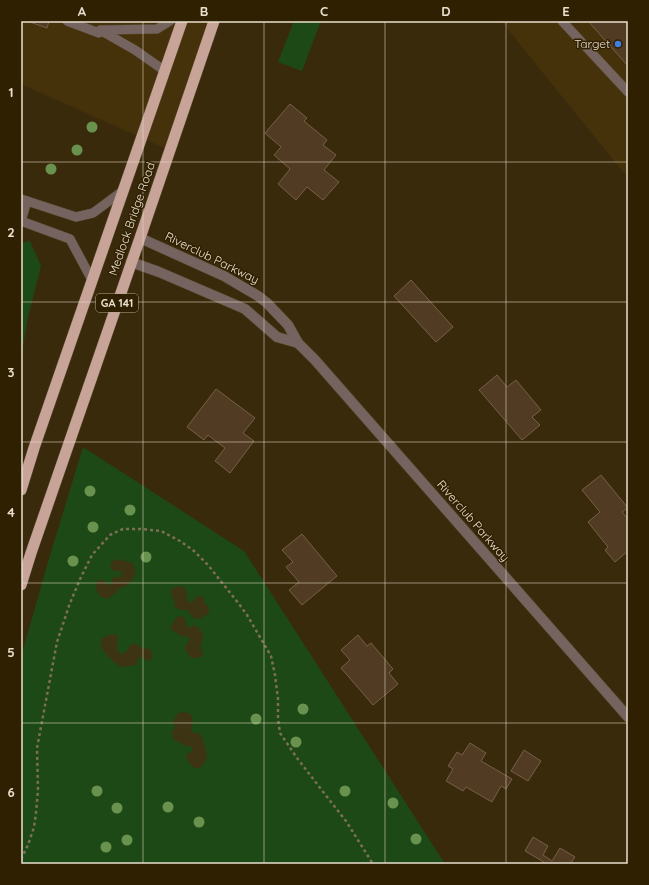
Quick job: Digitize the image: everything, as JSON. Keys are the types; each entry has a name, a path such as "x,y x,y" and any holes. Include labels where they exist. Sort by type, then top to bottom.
{"highway":[{"name":"Medlock Bridge Road","path":"21,490 34,448 182,21"},
{"name":"Medlock Bridge Road","path":"21,585 30,553 214,21"}],"street":[{"name":"Riverclub Parkway","path":"140,238 224,276 267,303 288,325 298,343 628,717"},
{"path":"131,262 159,272 244,309 277,337 298,343"}],"lane":[{"path":"67,21 99,33"},
{"path":"164,71 135,50 100,30 156,29 170,21"},
{"path":"562,21 628,92"},
{"path":"92,280 70,239 21,221 24,200 76,217 93,213 124,190"}],"path":[{"path":"21,859 28,845 34,827 38,790 37,748 57,642 70,603 81,576 92,555 110,535 123,529 141,529 161,531 180,541 194,551 208,565 248,615 271,656 276,675 280,733 297,758 346,821 373,864"}],"shaded area":[{"path":"21,21 211,21 171,151 21,84"},
{"path":"501,21 628,21 628,178"}],"green space":[{"path":"294,21 321,21 302,71 278,62"},
{"path":"30,241 41,266 28,317 21,358 21,243"},
{"path":"83,447 244,551 445,864 21,864 21,657"}],"sand":[{"path":"116,559 132,563 135,568 134,577 127,585 120,588 111,597 103,598 97,592 96,584 98,580 104,580 107,585 110,585 113,577 118,578 121,576 122,572 114,571 110,566"},
{"path":"179,586 185,588 189,602 193,602 198,596 201,596 204,599 204,602 209,608 208,615 205,615 200,619 195,619 188,611 175,608 170,591"},
{"path":"181,616 185,618 187,626 190,627 194,625 200,629 203,634 203,640 200,646 203,654 200,658 193,658 189,656 185,649 185,646 190,639 188,637 182,636 171,630 171,626 177,617"},
{"path":"111,634 118,636 117,650 120,653 123,654 128,650 129,646 135,643 143,648 150,649 153,657 147,661 139,657 136,665 119,666 101,647 103,637"},
{"path":"183,712 192,715 193,721 191,730 194,733 199,733 202,737 207,757 200,768 194,767 186,759 186,755 192,751 192,747 182,745 173,738 172,732 175,728 173,721 178,713"}],"building":[{"path":"27,21 49,21 47,28"},
{"name":"Target","path":"588,21 628,21 628,66"},
{"path":"290,104 307,118 304,121 327,140 323,145 336,155 324,170 339,182 323,200 307,187 296,200 278,184 290,169 274,155 281,147 265,133"},
{"path":"411,280 453,327 436,342 394,296"},
{"path":"497,375 507,387 516,380 541,410 532,417 540,425 522,440 479,390"},
{"path":"216,389 255,418 243,433 254,441 230,473 215,461 225,448 208,435 204,440 187,427"},
{"path":"601,475 628,508 622,512 628,519 628,551 615,562 605,550 608,547 588,522 600,512 582,490"},
{"path":"302,534 337,576 302,605 289,590 299,582 286,567 293,562 282,550"},
{"path":"358,635 367,646 371,643 393,669 389,673 398,684 373,705 341,668 350,660 341,650"},
{"path":"470,743 486,753 481,761 512,779 506,789 501,786 492,802 466,787 463,791 446,781 453,769 448,766 457,752 462,755"},
{"path":"524,750 541,761 528,781 511,771"},
{"path":"533,837 548,846 543,855 552,861 560,848 575,857 570,864 547,864 525,851"}],"place":[{"name":"Target","path":"618,44"}]}
